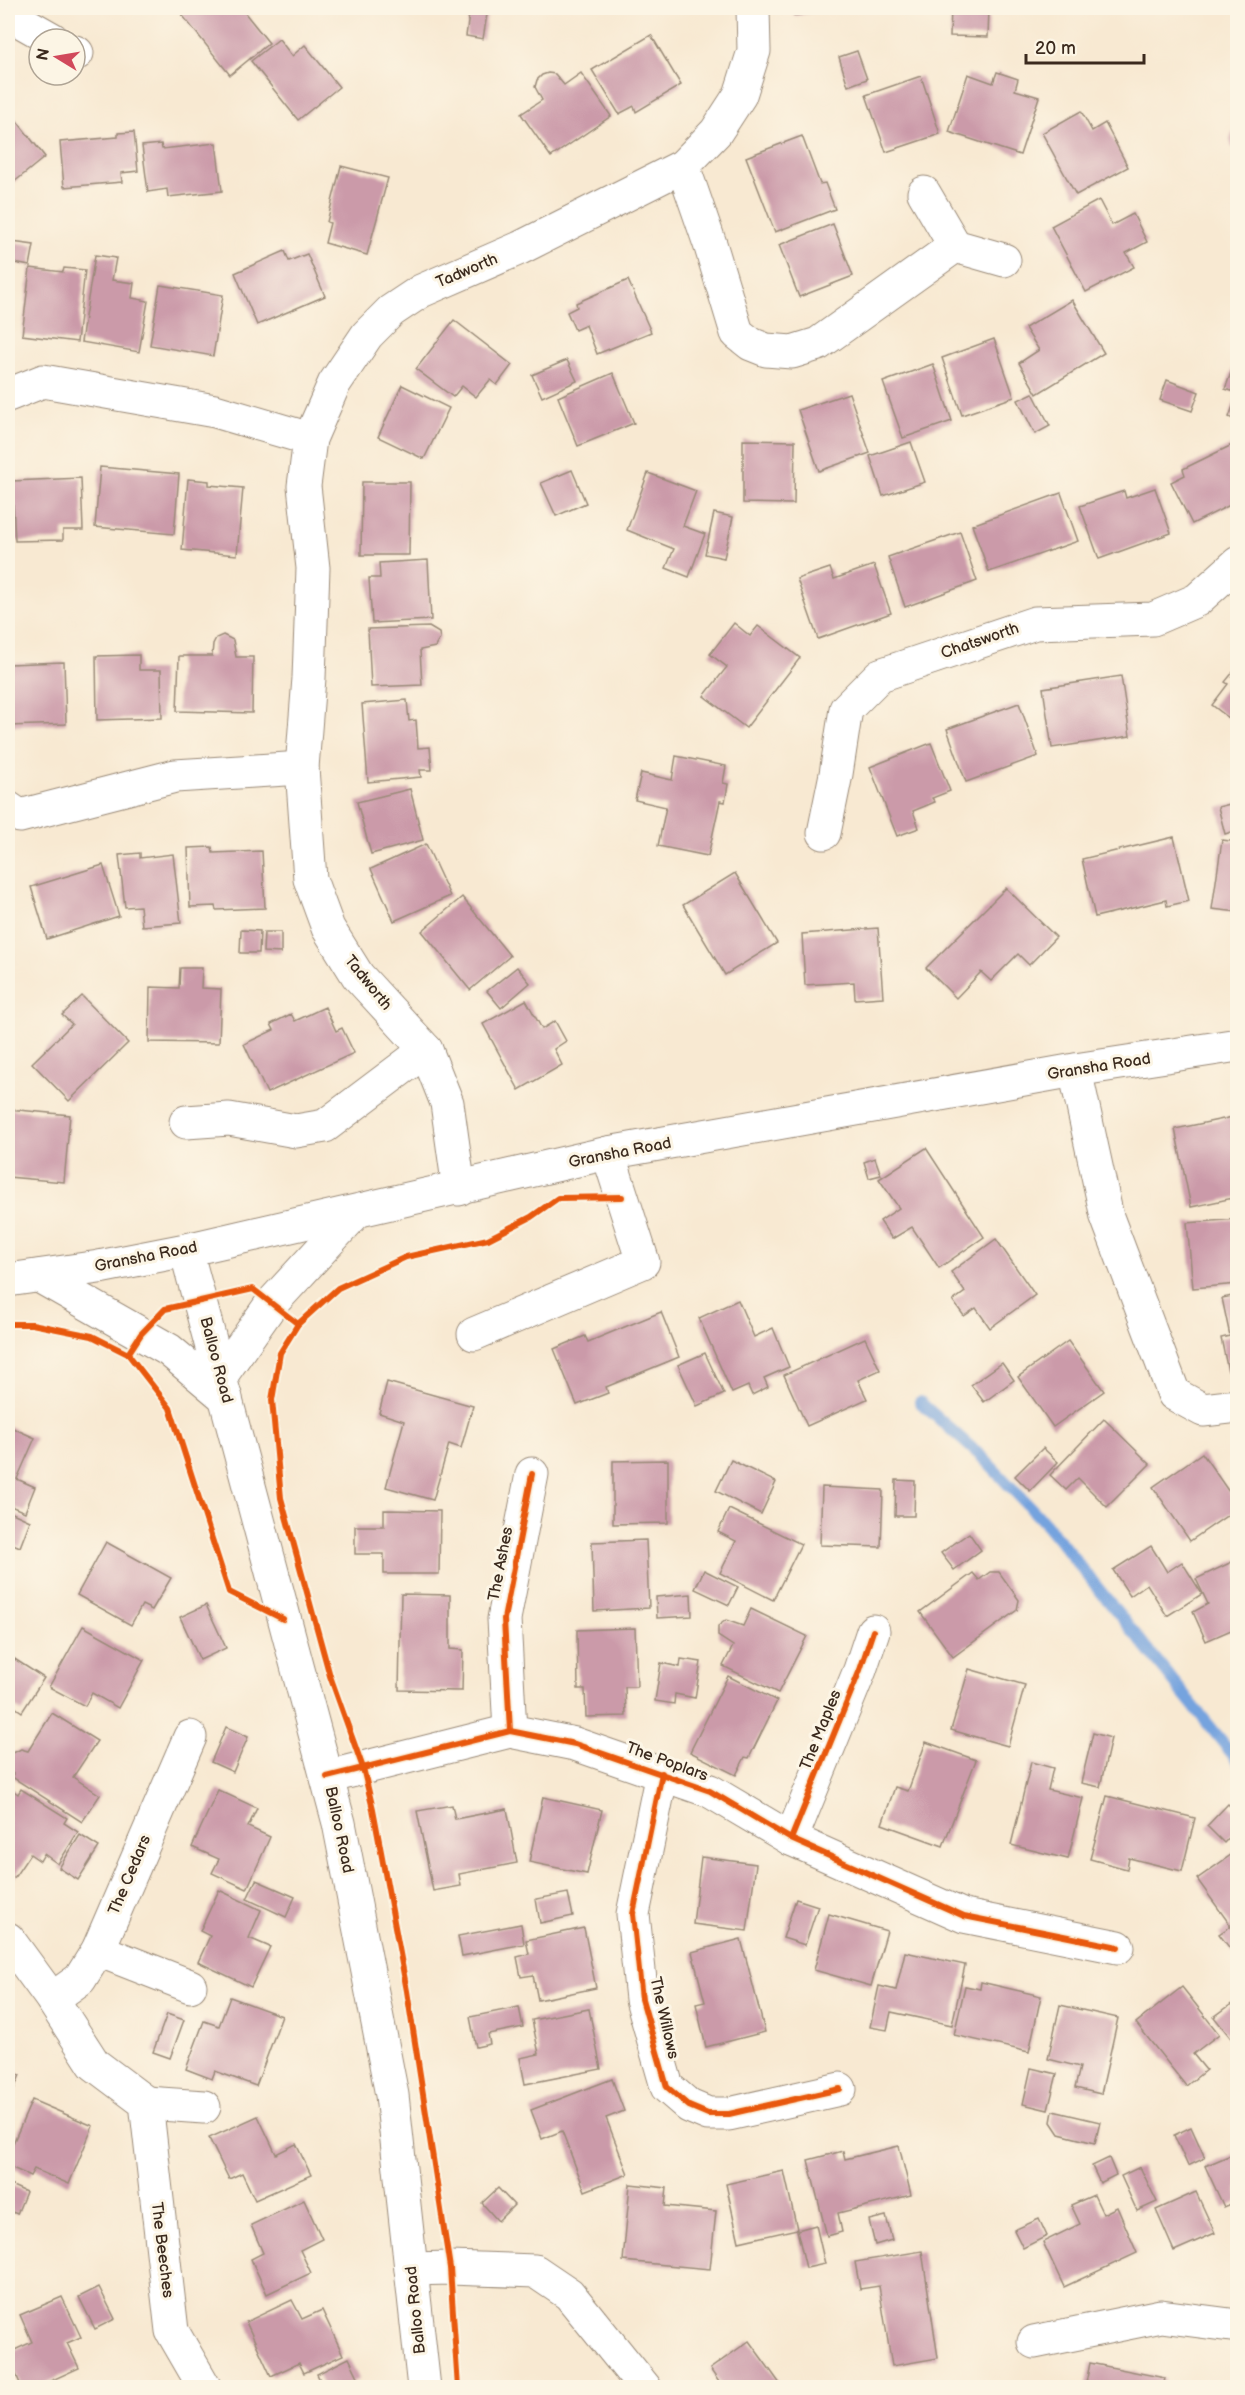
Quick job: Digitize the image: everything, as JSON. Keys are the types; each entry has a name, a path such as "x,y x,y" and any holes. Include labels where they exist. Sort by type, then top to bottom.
{"street":[{"name":"Tadworth","path":"459,1189 447,1103 426,1050 358,976 328,927 310,879 303,768 313,568 304,486 310,439 334,384 367,334 391,311 421,291 520,248 683,166 716,132 740,95 754,51 753,8"},
{"path":"8,14 31,27"},
{"path":"683,166 708,237 737,333 751,344 766,350 792,352 818,344 955,246"},
{"path":"924,193 955,246 1005,260"},
{"path":"8,395 43,381 215,411 310,439"},
{"name":"Chatsworth","path":"824,833 846,709 880,675 1035,623 1153,619 1197,600 1238,563"},
{"path":"8,808 20,816 175,777 303,768"},
{"name":"Gransha Road","path":"23,1278 186,1250 608,1154 1075,1070 1238,1045"},
{"path":"186,1122 229,1119 296,1131 325,1126 426,1050"},
{"path":"1075,1070 1107,1216 1173,1394 1203,1410 1238,1406"},
{"path":"474,1334 643,1262 608,1154"},
{"path":"23,1278 169,1350 223,1388 272,1303 356,1212"},
{"name":"Balloo Road","path":"186,1250 339,1824 392,2095 424,2388"},
{"name":"The Ashes","path":"510,1731 504,1619 532,1474"},
{"name":"The Maples","path":"791,1839 860,1670 873,1631"},
{"name":"The Poplars","path":"327,1777 510,1731 574,1744 710,1791 791,1839 964,1916 1118,1947"},
{"name":"The Cedars","path":"52,1999 80,1979 98,1950 190,1737"},
{"name":"The Willows","path":"662,1773 633,1914 642,1999 667,2087 689,2106 708,2114 729,2114 840,2089"},
{"path":"8,1939 52,1999 94,2064 146,2103 204,2108"},
{"path":"98,1950 190,1986"},
{"name":"The Beeches","path":"146,2103 172,2331 206,2388"},
{"path":"411,2270 450,2268 535,2271 569,2294 645,2388"},
{"path":"1034,2342 1161,2316 1238,2326"}],"building":[{"path":"183,8 241,8 269,43 230,75 179,11"},
{"path":"470,8 488,8 483,39 466,36"},
{"path":"792,8 830,8 830,9 794,16"},
{"path":"951,8 989,8 988,37 950,36"},
{"path":"651,35 681,85 636,112 634,106 619,114 592,70"},
{"path":"279,39 292,56 305,45 339,87 298,120 251,61"},
{"path":"857,51 867,79 848,86 839,57"},
{"path":"997,72 1018,79 1015,90 1039,97 1020,155 949,132 968,74 993,83"},
{"path":"548,73 555,74 564,85 581,73 611,116 551,157 521,114 542,100 535,87 537,80"},
{"path":"921,76 940,134 886,152 866,95"},
{"path":"8,102 13,109 10,112 45,157 8,187"},
{"path":"1081,111 1092,131 1105,123 1128,167 1076,195 1042,133"},
{"path":"1238,127 1238,152 1232,147 1230,140 1232,133"},
{"path":"134,132 138,171 121,173 122,182 64,187 60,142 118,137 118,133"},
{"path":"802,136 820,184 825,183 835,209 775,232 746,157"},
{"path":"216,143 222,191 168,197 167,189 148,192 142,146 161,144 162,149"},
{"path":"341,166 388,178 367,255 325,243 330,223 327,222"},
{"path":"1099,200 1112,225 1133,214 1147,242 1126,253 1134,267 1086,292 1051,226"},
{"path":"833,224 853,276 799,297 779,245"},
{"path":"12,242 34,245 30,266 9,262"},
{"path":"285,251 289,261 307,254 325,296 257,325 235,273"},
{"path":"95,255 116,258 112,280 134,283 132,298 148,301 139,352 81,342"},
{"path":"30,268 63,272 64,268 85,270 77,342 22,335"},
{"path":"628,280 651,332 597,354 586,325 575,330 567,312 577,307 576,303"},
{"path":"160,285 223,295 213,356 150,345"},
{"path":"1072,300 1104,353 1037,394 1019,363 1039,350 1025,328"},
{"path":"454,320 512,365 497,385 490,380 476,397 462,386 453,397 416,369"},
{"path":"994,339 1014,397 962,415 942,358"},
{"path":"567,360 577,381 542,397 532,375"},
{"path":"1235,362 1238,363 1238,393 1225,389"},
{"path":"933,364 952,421 903,438 883,382"},
{"path":"613,373 634,423 578,446 558,397"},
{"path":"1167,380 1199,392 1192,411 1160,400"},
{"path":"402,385 449,408 424,459 378,437"},
{"path":"849,393 870,453 819,471 798,410"},
{"path":"1033,393 1050,426 1035,434 1018,400"},
{"path":"1238,393 1238,421 1229,417"},
{"path":"743,440 795,441 794,504 743,503"},
{"path":"911,442 925,482 883,496 870,456"},
{"path":"1238,442 1238,501 1192,524 1171,482 1185,475 1183,469"},
{"path":"100,467 179,474 174,534 95,527"},
{"path":"572,470 586,503 556,516 541,483"},
{"path":"648,473 696,491 683,526 705,534 689,577 666,568 674,549 627,530"},
{"path":"81,478 83,530 63,530 63,540 15,541 12,481"},
{"path":"188,479 209,481 209,485 243,488 237,555 182,550"},
{"path":"362,482 410,482 409,555 361,555"},
{"path":"1155,488 1171,533 1099,559 1080,506 1124,491 1126,498"},
{"path":"1061,493 1078,541 989,572 972,525"},
{"path":"714,513 733,517 724,558 705,554"},
{"path":"960,532 977,581 905,607 888,557"},
{"path":"428,560 431,620 372,623 369,578 380,578 379,563"},
{"path":"874,565 891,613 818,639 797,579 830,568 834,579"},
{"path":"734,623 750,636 758,626 800,658 746,728 704,696 727,667 710,654"},
{"path":"429,627 439,633 440,638 435,647 420,650 422,685 371,687 368,629"},
{"path":"223,635 233,640 236,657 253,657 252,713 177,711 179,656 212,656 216,638"},
{"path":"139,655 139,670 161,670 162,718 97,720 96,656"},
{"path":"64,662 66,724 8,726 8,664"},
{"path":"1238,666 1238,725 1212,705 1228,684 1225,682"},
{"path":"1121,676 1130,736 1052,748 1043,688"},
{"path":"407,700 409,721 416,720 418,748 430,747 432,770 420,770 421,777 368,782 362,704"},
{"path":"1019,703 1038,756 966,782 947,729"},
{"path":"931,743 950,791 932,798 935,802 913,811 919,828 897,836 870,767"},
{"path":"676,756 726,766 723,783 728,784 725,802 720,801 708,856 658,846 666,807 635,800 641,773 672,780"},
{"path":"410,789 423,840 371,854 357,802"},
{"path":"1238,802 1238,830 1225,834 1218,807"},
{"path":"1174,837 1189,901 1167,906 1166,900 1095,917 1082,859"},
{"path":"1222,840 1238,842 1238,912 1212,909"},
{"path":"426,844 450,896 394,921 371,869"},
{"path":"212,847 213,853 262,851 265,908 216,910 215,906 190,907 188,848"},
{"path":"140,853 140,858 173,854 181,923 142,926 140,906 125,907 119,855"},
{"path":"103,865 119,916 47,939 31,887"},
{"path":"735,873 777,943 725,975 683,905"},
{"path":"1006,888 1056,937 1029,965 1018,954 991,981 981,972 956,998 926,968"},
{"path":"462,897 510,956 470,990 422,931"},
{"path":"878,928 883,997 855,999 854,982 805,985 802,934"},
{"path":"241,930 260,931 259,953 240,953"},
{"path":"264,932 281,932 281,953 263,952"},
{"path":"517,967 530,983 501,1008 487,991"},
{"path":"180,968 202,968 201,988 221,989 219,1043 149,1042 150,987 179,988"},
{"path":"82,996 128,1043 69,1101 32,1063 72,1024 62,1015"},
{"path":"526,1000 542,1029 555,1021 566,1041 554,1049 562,1065 519,1090 483,1024"},
{"path":"325,1007 336,1031 342,1028 354,1053 267,1093 244,1044 274,1030 271,1024 291,1014 295,1021"},
{"path":"8,1109 70,1115 64,1182 8,1177"},
{"path":"1233,1117 1234,1125 1238,1124 1238,1197 1191,1207 1175,1129"},
{"path":"926,1148 984,1237 939,1268 912,1227 892,1239 880,1221 899,1208 879,1179"},
{"path":"875,1158 881,1175 869,1178 864,1162"},
{"path":"1238,1219 1238,1284 1193,1288 1187,1223"},
{"path":"996,1239 1035,1295 990,1328 976,1308 964,1316 953,1301 965,1292 951,1272"},
{"path":"1238,1295 1238,1369 1228,1371 1221,1338 1230,1336 1222,1298"},
{"path":"738,1300 754,1337 773,1328 789,1367 764,1378 768,1387 752,1395 748,1386 732,1393 699,1318"},
{"path":"661,1312 679,1357 606,1387 608,1393 577,1405 554,1349 585,1336 588,1342"},
{"path":"865,1338 880,1370 858,1380 867,1399 807,1426 784,1375"},
{"path":"1068,1341 1104,1391 1053,1427 1018,1377"},
{"path":"705,1353 724,1394 697,1406 678,1365"},
{"path":"1002,1363 1014,1380 984,1402 971,1385"},
{"path":"387,1382 473,1406 461,1448 449,1444 433,1500 386,1487 404,1421 379,1413"},
{"path":"1104,1419 1150,1464 1107,1507 1078,1478 1066,1490 1050,1475"},
{"path":"8,1426 35,1438 17,1479 35,1487 25,1512 8,1505"},
{"path":"1043,1448 1058,1462 1030,1491 1015,1476"},
{"path":"1202,1453 1238,1508 1190,1541 1153,1487"},
{"path":"668,1460 668,1523 613,1524 613,1461"},
{"path":"731,1460 776,1482 761,1514 716,1491"},
{"path":"896,1480 915,1481 914,1516 895,1516"},
{"path":"822,1487 883,1490 881,1547 820,1545"},
{"path":"729,1509 801,1544 773,1600 720,1573 736,1541 718,1532"},
{"path":"384,1510 440,1511 439,1574 384,1574 384,1554 355,1554 355,1526 384,1526"},
{"path":"8,1511 30,1521 20,1547 8,1542"},
{"path":"969,1533 981,1550 954,1570 941,1553"},
{"path":"646,1540 649,1608 594,1611 592,1542"},
{"path":"106,1542 171,1578 152,1610 142,1605 131,1625 77,1595"},
{"path":"1151,1546 1167,1572 1182,1562 1202,1594 1167,1616 1147,1584 1130,1596 1113,1570"},
{"path":"1238,1559 1238,1627 1206,1641 1193,1612 1208,1604 1196,1579"},
{"path":"704,1570 738,1587 729,1605 695,1589"},
{"path":"990,1572 999,1572 1019,1600 1017,1610 953,1657 920,1612 973,1573 979,1580"},
{"path":"401,1594 450,1595 450,1649 463,1650 462,1691 399,1690"},
{"path":"691,1594 692,1616 657,1618 656,1597"},
{"path":"206,1605 226,1648 200,1660 180,1617"},
{"path":"751,1609 807,1636 778,1693 723,1666 733,1646 718,1636 718,1626 726,1620 743,1626"},
{"path":"83,1626 144,1660 118,1708 92,1693 85,1706 49,1687"},
{"path":"635,1628 637,1687 625,1687 626,1716 586,1717 585,1689 578,1689 577,1630"},
{"path":"13,1658 44,1678 22,1712 8,1702 8,1667"},
{"path":"681,1659 701,1662 695,1698 675,1694 674,1704 655,1701 661,1663 680,1667"},
{"path":"969,1669 1025,1685 1008,1746 951,1730"},
{"path":"728,1676 777,1701 749,1758 745,1757 736,1775 690,1752"},
{"path":"52,1713 97,1741 73,1777 100,1795 82,1822 12,1777 13,1774 9,1769 9,1755 21,1749 28,1751"},
{"path":"226,1727 248,1737 233,1772 211,1762"},
{"path":"1093,1733 1111,1738 1100,1787 1081,1783"},
{"path":"926,1742 976,1760 943,1846 882,1824 895,1787 908,1791"},
{"path":"1031,1762 1053,1768 1048,1790 1083,1798 1068,1859 1011,1845"},
{"path":"8,1787 18,1794 21,1789 67,1818 64,1823 78,1832 58,1864 44,1854 40,1861 30,1854 14,1878 8,1873"},
{"path":"218,1790 257,1808 248,1827 270,1837 247,1889 212,1873 219,1859 192,1847"},
{"path":"1107,1796 1195,1818 1182,1871 1129,1858 1127,1869 1090,1859"},
{"path":"543,1797 602,1810 587,1874 529,1862"},
{"path":"1228,1804 1238,1813 1238,1828 1224,1843 1207,1826"},
{"path":"452,1805 455,1819 507,1809 517,1863 459,1874 461,1886 433,1891 417,1811"},
{"path":"80,1835 99,1847 78,1880 59,1868"},
{"path":"1238,1850 1238,1959 1219,1934 1231,1926 1197,1879"},
{"path":"701,1857 756,1864 747,1931 693,1924"},
{"path":"256,1880 295,1897 286,1917 247,1899"},
{"path":"219,1890 261,1910 249,1938 270,1947 251,1987 198,1962 210,1936 200,1931"},
{"path":"568,1893 573,1916 540,1923 536,1899"},
{"path":"796,1899 818,1906 805,1945 783,1938"},
{"path":"829,1914 887,1931 871,1986 814,1970"},
{"path":"521,1924 524,1944 462,1956 458,1936"},
{"path":"584,1928 596,1988 538,2000 533,1975 521,1977 517,1957 529,1954 526,1940"},
{"path":"741,1939 765,2032 706,2047 696,2004 705,2002 692,1952"},
{"path":"905,1952 965,1965 952,2025 891,2012 887,2030 870,2027 879,1986 896,1990"},
{"path":"981,1982 1041,1996 1029,2052 954,2035 965,1986 980,1989"},
{"path":"1182,1987 1219,2034 1193,2054 1206,2070 1186,2086 1136,2023"},
{"path":"230,1997 282,2016 256,2086 215,2071 212,2079 186,2069 204,2021 219,2026"},
{"path":"1233,2003 1238,2009 1238,2047 1214,2017"},
{"path":"1060,2005 1118,2018 1101,2094 1075,2088 1080,2067 1048,2059"},
{"path":"519,2007 523,2027 488,2034 490,2044 476,2047 470,2017"},
{"path":"589,2009 601,2069 525,2084 520,2058 539,2054 532,2020"},
{"path":"167,2014 184,2020 170,2058 153,2052"},
{"path":"1031,2068 1057,2074 1048,2110 1023,2104"},
{"path":"8,2070 20,2075 8,2104"},
{"path":"612,2079 624,2111 606,2118 628,2174 585,2191 562,2131 542,2139 531,2110"},
{"path":"32,2100 93,2126 69,2184 34,2169 30,2176 8,2166 8,2155"},
{"path":"1053,2111 1100,2122 1095,2143 1059,2134 1051,2122"},
{"path":"258,2116 276,2154 296,2144 311,2175 255,2200 242,2173 229,2179 209,2138"},
{"path":"1191,2127 1205,2158 1188,2166 1174,2135"},
{"path":"899,2146 911,2195 838,2213 842,2232 827,2236 808,2160 843,2151 845,2159"},
{"path":"1238,2152 1238,2201 1224,2207 1205,2166"},
{"path":"1109,2158 1116,2175 1100,2183 1092,2166"},
{"path":"1140,2167 1157,2202 1137,2211 1121,2176"},
{"path":"784,2171 797,2229 739,2242 726,2184"},
{"path":"8,2184 26,2192 17,2214 8,2210"},
{"path":"630,2184 667,2188 665,2206 716,2211 710,2269 623,2261"},
{"path":"498,2188 514,2205 498,2221 482,2203"},
{"path":"1196,2192 1215,2233 1174,2251 1156,2210"},
{"path":"1094,2195 1103,2214 1117,2207 1137,2253 1064,2287 1043,2242 1080,2224 1071,2205"},
{"path":"304,2200 322,2239 300,2250 311,2273 267,2294 251,2259 263,2253 251,2225"},
{"path":"886,2216 892,2240 875,2245 869,2220"},
{"path":"1039,2219 1047,2236 1023,2248 1014,2230"},
{"path":"816,2225 825,2264 806,2268 797,2230"},
{"path":"922,2251 938,2358 892,2366 879,2286 860,2289 855,2262"},
{"path":"99,2287 115,2319 95,2329 79,2297"},
{"path":"62,2297 81,2337 67,2343 79,2368 35,2388 22,2388 8,2356 8,2353 32,2342 20,2315"},
{"path":"292,2300 302,2319 322,2310 343,2355 304,2373 299,2363 271,2376 246,2322"},
{"path":"749,2341 783,2388 723,2388 710,2369"},
{"path":"349,2358 359,2379 339,2388 324,2388 317,2374"},
{"path":"1090,2363 1165,2378 1163,2388 1085,2388"}],"waterway":[{"path":"920,1402 983,1458 1046,1524 1238,1761"}],"cycle path":[{"path":"458,2388 450,2268 407,1991 373,1809 363,1768 330,1676 281,1498 272,1400 280,1353 298,1324 338,1288 406,1257 488,1239 531,1217 558,1198 622,1197"},
{"path":"128,1354 141,1334 165,1309 253,1289 298,1324"},
{"path":"8,1324 32,1324 92,1336 128,1354 170,1408 229,1592 283,1619"},
{"path":"510,1731 504,1619 532,1474"},
{"path":"791,1839 860,1670 873,1631"},
{"path":"327,1777 510,1731 575,1744 710,1791 791,1839 964,1916 1118,1947"},
{"path":"662,1773 633,1914 642,1999 667,2087 689,2106 708,2114 729,2114 840,2089"}]}
